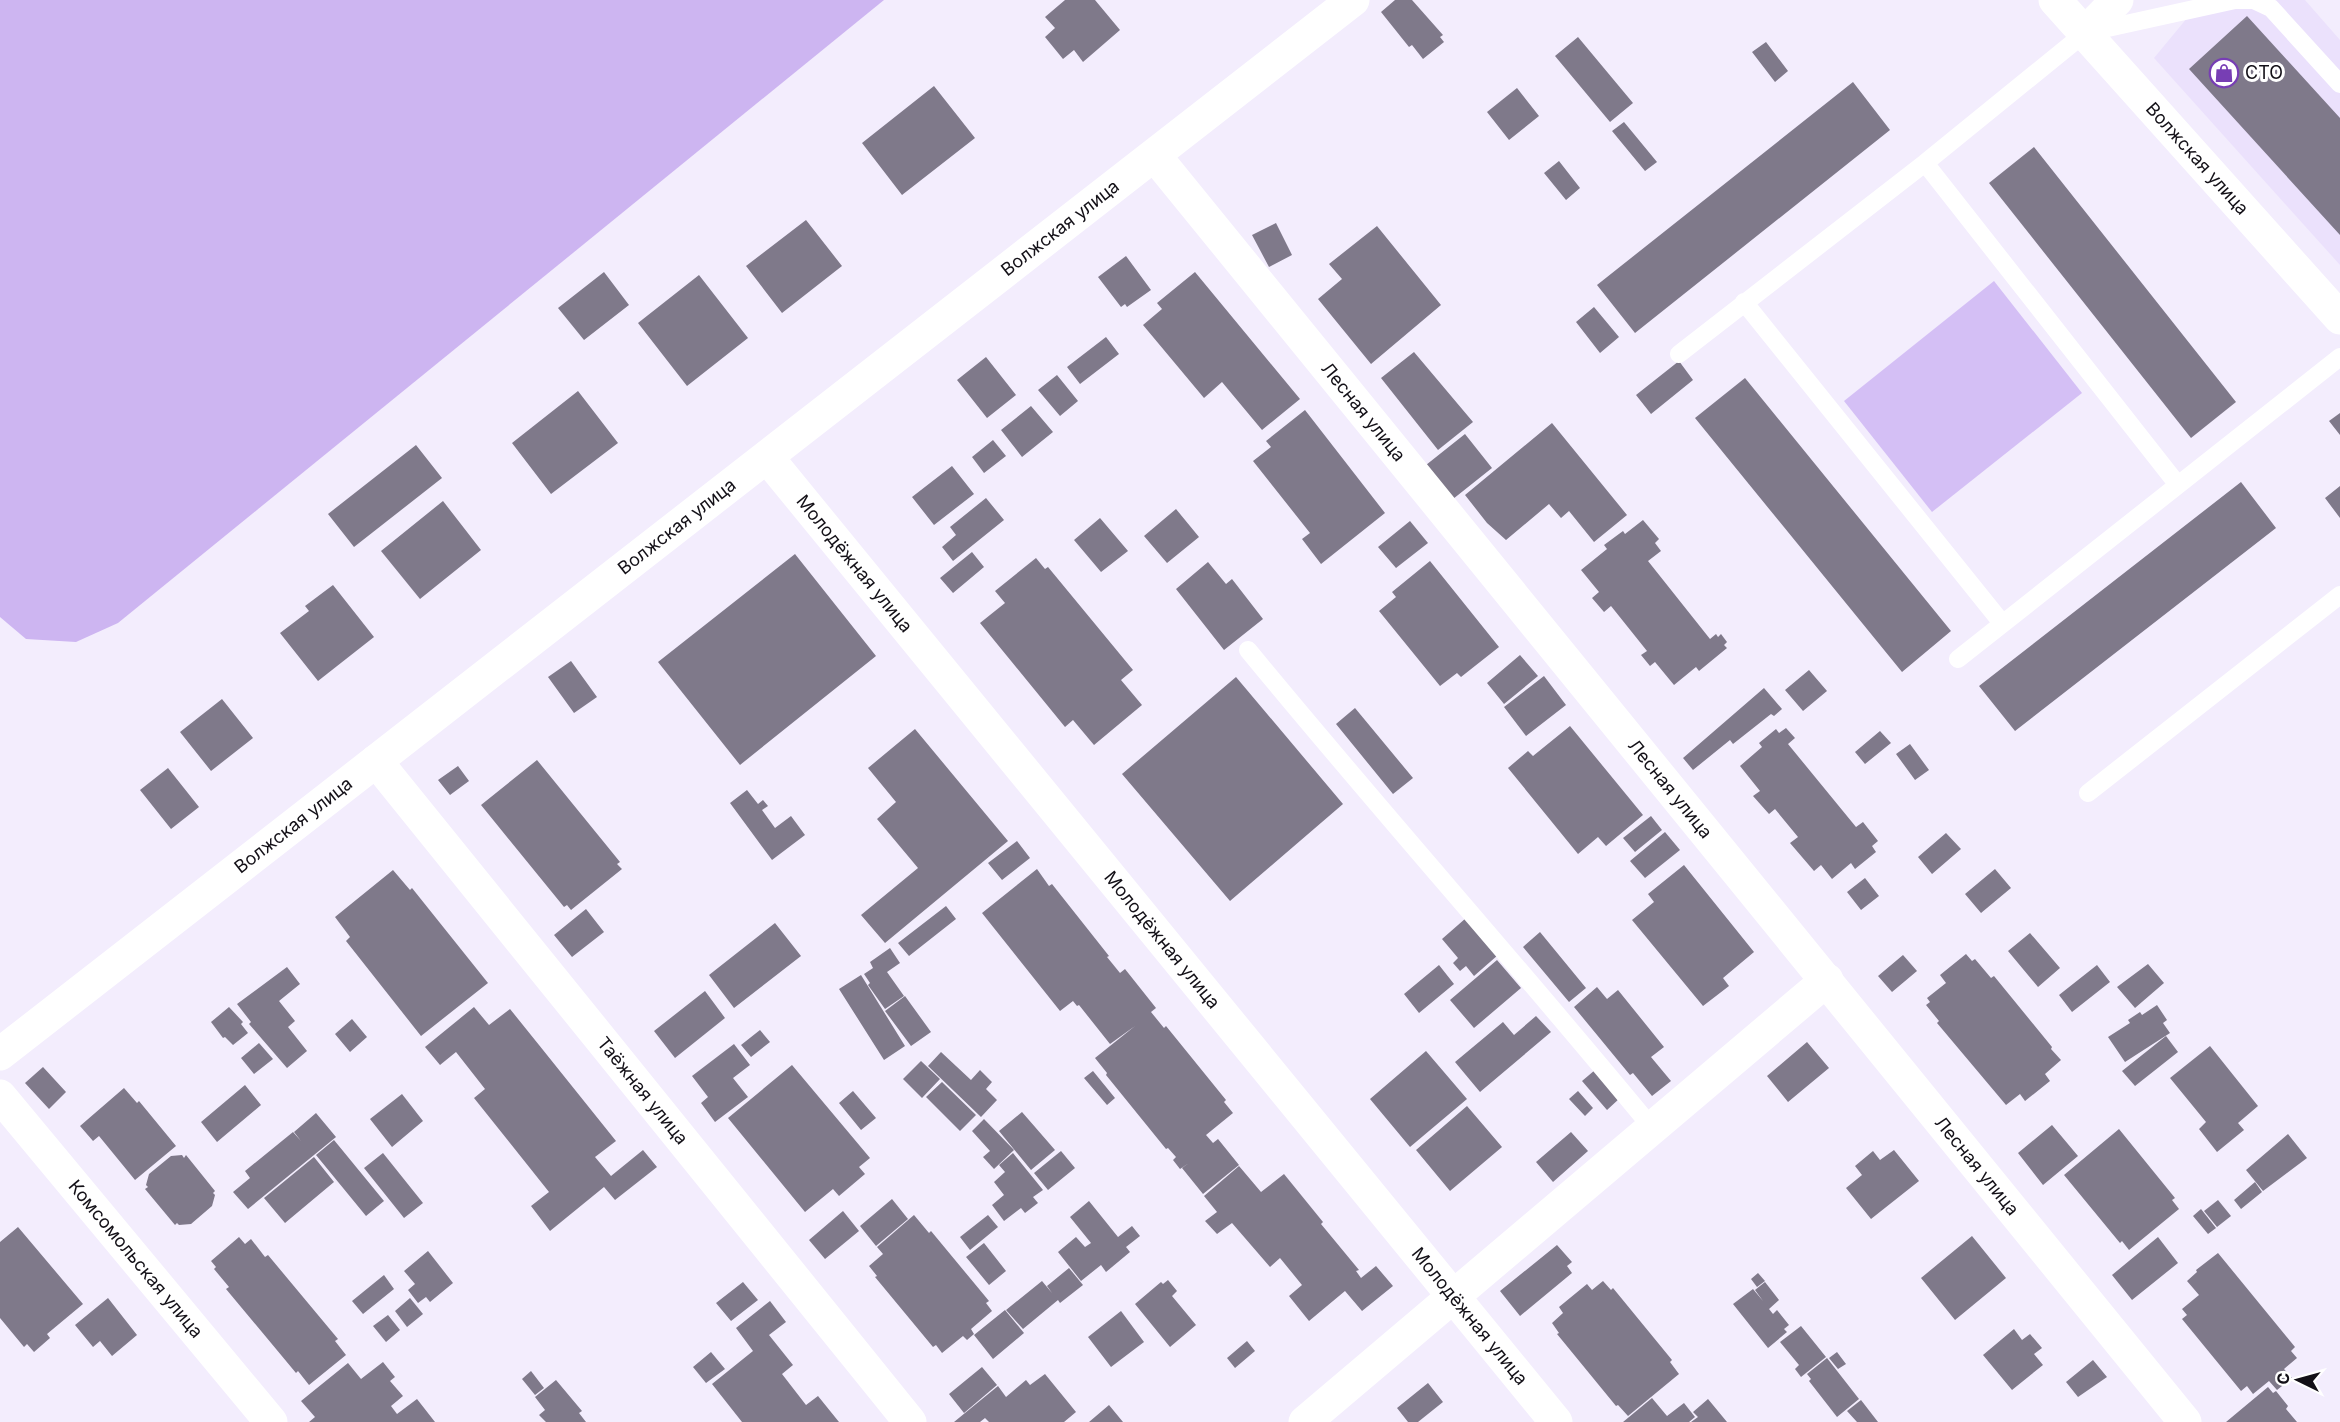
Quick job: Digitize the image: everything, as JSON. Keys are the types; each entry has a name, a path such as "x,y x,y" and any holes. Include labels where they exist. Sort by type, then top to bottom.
{"street":[{"name":"Волжская улица","path":"0,1054 1353,0"},
{"name":"Волжская улица","path":"2055,0 2340,318"},
{"path":"2085,33 2117,0"},
{"name":"Лесная улица","path":"1155,156 2185,1422"},
{"name":"Молодёжная улица","path":"767,457 1556,1422"},
{"name":"Таёжная улица","path":"376,761 910,1422"},
{"path":"1305,1422 1827,980"},
{"name":"Комсомольская улица","path":"0,1096 271,1422"}],"lane":[{"path":"1679,354 1925,163 2085,33 2235,0 2253,0 2271,8 2340,84"},
{"path":"1925,163 2178,485"},
{"path":"1744,302 2002,622"},
{"path":"1958,659 2340,357"},
{"path":"2088,793 2340,595"},
{"path":"1248,650 1320,738 1558,1013 1653,1129"}],"shaded area":[{"path":"0,0 884,0 118,623 76,642 26,639 0,617"},
{"path":"2202,0 2305,0 2340,40 2340,265 2154,58"},
{"path":"1994,281 2082,393 1932,512 1844,401"}],"building":[{"path":"1065,0 1095,0 1120,30 1083,62 1074,50 1063,59 1045,37 1055,28 1045,17"},
{"path":"1395,0 1412,0 1443,35 1440,37 1444,42 1423,59 1412,45 1409,47 1381,12"},
{"path":"2247,16 2340,118 2340,235 2189,69"},
{"path":"1578,37 1633,103 1610,122 1555,56"},
{"path":"1766,42 1788,71 1775,82 1752,52"},
{"path":"1853,82 1890,130 1635,333 1597,285"},
{"path":"934,86 975,138 902,195 862,143"},
{"path":"1517,88 1539,116 1509,140 1487,112"},
{"path":"1624,122 1657,162 1645,171 1612,131"},
{"path":"2034,147 2236,402 2191,438 1989,183"},
{"path":"1559,161 1580,188 1566,200 1544,173"},
{"path":"806,220 842,266 782,313 746,266"},
{"path":"1276,223 1292,255 1269,267 1252,235"},
{"path":"1377,226 1441,305 1371,364 1318,299 1342,279 1329,264"},
{"path":"1126,256 1151,290 1127,307 1125,304 1121,307 1098,277"},
{"path":"604,272 629,305 584,340 558,308"},
{"path":"1195,272 1300,399 1262,430 1222,382 1204,398 1143,325 1162,309 1157,303"},
{"path":"699,275 748,338 687,386 638,323"},
{"path":"1594,307 1619,337 1600,353 1576,322"},
{"path":"1106,337 1119,354 1080,384 1067,367"},
{"path":"1414,352 1473,422 1438,450 1381,378"},
{"path":"986,357 1016,395 987,418 957,380"},
{"path":"1679,361 1693,380 1651,414 1636,395"},
{"path":"1057,375 1078,401 1060,416 1038,390"},
{"path":"1745,378 1951,631 1902,672 1695,418"},
{"path":"578,391 618,443 551,494 512,443"},
{"path":"1031,406 1053,432 1022,457 1001,430"},
{"path":"1305,410 1385,513 1321,564 1302,539 1310,533 1253,461 1271,447 1266,441"},
{"path":"2340,413 2340,435 2329,421"},
{"path":"1552,423 1627,515 1594,542 1569,511 1561,518 1549,504 1506,540 1487,523 1465,495"},
{"path":"1465,434 1492,468 1453,499 1426,465"},
{"path":"993,440 1006,456 984,473 972,457"},
{"path":"416,445 442,478 354,547 328,514"},
{"path":"952,466 974,494 934,525 912,497"},
{"path":"2241,482 2276,528 2015,731 1979,686"},
{"path":"2340,486 2340,518 2325,498"},
{"path":"986,498 1004,520 953,561 942,547 956,535 950,527"},
{"path":"443,501 481,550 420,599 381,551"},
{"path":"1176,509 1199,537 1167,563 1144,536"},
{"path":"1100,518 1128,551 1101,572 1074,540"},
{"path":"1643,520 1659,539 1655,543 1661,551 1648,561 1710,639 1716,634 1718,637 1721,634 1727,642 1724,645 1727,648 1699,671 1696,667 1674,685 1655,662 1650,666 1641,655 1647,651 1611,606 1604,612 1592,598 1599,592 1581,570 1607,549 1604,545 1623,531 1625,534"},
{"path":"1410,521 1428,543 1396,568 1378,547"},
{"path":"972,552 984,567 953,593 940,578"},
{"path":"795,554 876,656 740,765 658,662"},
{"path":"1036,558 1045,569 1048,567 1133,670 1121,680 1142,705 1094,745 1073,720 1065,727 980,623 1005,603 995,591"},
{"path":"1430,561 1499,647 1461,677 1457,673 1440,686 1379,611 1396,597 1392,592"},
{"path":"1208,562 1226,584 1232,579 1263,619 1224,650 1176,589"},
{"path":"333,585 374,637 318,681 280,633 309,611 305,606"},
{"path":"1520,655 1538,676 1504,704 1487,683"},
{"path":"571,661 597,697 574,713 548,677"},
{"path":"1809,670 1827,691 1803,711 1785,690"},
{"path":"1544,676 1566,705 1526,736 1504,707"},
{"path":"1236,677 1343,804 1230,901 1122,774"},
{"path":"1764,688 1782,709 1774,716 1771,714 1733,744 1730,740 1693,770 1683,758"},
{"path":"222,699 253,738 211,771 180,732"},
{"path":"1355,708 1413,778 1393,794 1336,724"},
{"path":"1570,726 1643,815 1606,846 1598,837 1578,854 1508,768 1528,751 1533,756"},
{"path":"1786,728 1795,738 1788,744 1856,827 1863,822 1878,841 1872,846 1876,852 1855,869 1851,863 1832,879 1821,865 1814,871 1790,843 1798,837 1775,809 1769,814 1753,796 1760,791 1740,766 1762,747 1759,743 1776,729 1779,733"},
{"path":"915,729 1008,841 885,943 861,915 918,868 877,819 896,802 868,768"},
{"path":"1880,731 1891,743 1865,764 1855,752"},
{"path":"1910,744 1929,770 1915,780 1896,754"},
{"path":"537,760 620,862 617,864 622,869 571,910 567,905 564,907 481,805"},
{"path":"458,766 469,781 450,795 438,780"},
{"path":"168,768 199,807 171,829 140,790"},
{"path":"747,790 758,804 763,800 768,806 762,810 775,828 791,816 805,835 772,860 730,803"},
{"path":"1651,816 1662,830 1635,852 1623,838"},
{"path":"1665,832 1680,850 1645,878 1630,861"},
{"path":"1946,833 1961,849 1932,874 1918,857"},
{"path":"1017,841 1030,858 1002,880 988,863"},
{"path":"1684,865 1754,952 1723,978 1729,986 1703,1006 1632,920 1654,902 1648,894"},
{"path":"1037,869 1049,886 1052,884 1120,973 1125,969 1156,1008 1151,1012 1164,1028 1166,1026 1226,1100 1224,1102 1233,1113 1206,1135 1213,1143 1218,1139 1239,1165 1203,1194 1182,1168 1189,1163 1180,1169 1173,1160 1176,1157 1168,1148 1166,1149 1095,1058 1135,1026 1110,1044 1079,1005 1077,1006 1073,1001 1060,1011 982,913"},
{"path":"1995,869 2011,888 1981,913 1965,894"},
{"path":"393,870 410,890 412,888 488,983 421,1036 346,941 350,937 335,917"},
{"path":"1865,878 1879,896 1861,910 1847,892"},
{"path":"946,906 956,919 909,956 898,943"},
{"path":"586,909 604,932 572,957 554,935"},
{"path":"1466,918 1498,955 1474,976 1466,966 1460,971 1453,963 1458,958 1442,939"},
{"path":"775,923 801,956 734,1008 709,975"},
{"path":"1540,932 1586,988 1569,1002 1523,947"},
{"path":"2030,933 2060,968 2038,987 2008,951"},
{"path":"890,948 900,963 887,972 904,996 885,1009 868,985 870,983 864,974 873,968 870,962"},
{"path":"1966,954 1972,961 1975,959 1991,978 1994,976 2061,1060 2045,1074 2050,1081 2025,1101 2020,1094 2006,1105 1937,1023 1939,1021 1926,1005 1930,1002 1927,998 1946,983 1940,975"},
{"path":"1903,955 1917,971 1892,992 1878,976"},
{"path":"1497,960 1521,988 1474,1028 1450,1000"},
{"path":"2148,964 2164,983 2135,1008 2117,987"},
{"path":"1439,965 1454,984 1419,1013 1404,994"},
{"path":"2097,965 2110,982 2072,1012 2059,995"},
{"path":"287,967 300,984 279,1001 295,1021 288,1027 307,1051 287,1068 249,1024 251,1022 237,1004"},
{"path":"861,975 905,1046 884,1060 839,989"},
{"path":"1597,987 1607,999 1618,990 1664,1047 1651,1057 1671,1081 1652,1096 1633,1073 1630,1075 1574,1007"},
{"path":"705,991 725,1018 675,1058 654,1031"},
{"path":"905,996 931,1032 911,1046 885,1011"},
{"path":"2157,1005 2167,1020 2163,1023 2170,1033 2125,1062 2108,1037 2130,1023 2128,1020 2140,1012 2142,1015"},
{"path":"229,1007 243,1022 241,1024 248,1033 233,1045 225,1037 223,1038 211,1022"},
{"path":"474,1007 489,1025 510,1009 616,1141 595,1157 611,1176 643,1150 657,1167 615,1200 604,1187 550,1231 531,1206 549,1192 474,1098 485,1089 456,1052 440,1065 425,1047"},
{"path":"1536,1016 1551,1032 1480,1092 1455,1062 1503,1022 1514,1035"},
{"path":"352,1019 367,1037 350,1052 335,1034"},
{"path":"760,1030 770,1042 751,1057 741,1045"},
{"path":"2166,1036 2178,1052 2135,1086 2122,1071"},
{"path":"1807,1042 1829,1068 1788,1102 1767,1076"},
{"path":"259,1043 273,1059 254,1074 241,1058"},
{"path":"734,1044 750,1065 733,1078 748,1097 715,1122 701,1103 708,1097 692,1076"},
{"path":"2210,1046 2258,1106 2238,1123 2244,1130 2217,1152 2199,1129 2206,1122 2170,1078"},
{"path":"1426,1051 1467,1099 1410,1147 1370,1099"},
{"path":"941,1052 971,1080 980,1070 992,1082 986,1089 997,1100 981,1117 928,1066"},
{"path":"921,1061 940,1079 922,1098 903,1079"},
{"path":"792,1065 870,1158 859,1167 865,1174 839,1196 833,1189 805,1212 728,1118"},
{"path":"43,1067 66,1092 49,1109 25,1083"},
{"path":"1595,1070 1620,1098 1607,1110 1582,1081"},
{"path":"1093,1071 1115,1098 1107,1105 1084,1078"},
{"path":"942,1082 976,1115 960,1131 926,1097"},
{"path":"245,1085 261,1105 217,1142 201,1122"},
{"path":"124,1088 137,1103 139,1101 176,1146 135,1180 99,1136 93,1141 80,1126"},
{"path":"853,1091 876,1118 861,1130 839,1103"},
{"path":"1578,1091 1593,1108 1585,1116 1569,1099"},
{"path":"402,1094 423,1121 392,1147 370,1119"},
{"path":"1467,1106 1502,1147 1450,1191 1416,1150"},
{"path":"1022,1112 1055,1150 1031,1170 999,1131"},
{"path":"316,1113 336,1137 248,1209 233,1192 250,1178 245,1171 293,1132 301,1141 294,1132"},
{"path":"984,1119 1014,1150 994,1169 983,1157 990,1151 972,1131"},
{"path":"2052,1125 2078,1156 2043,1185 2018,1153"},
{"path":"2119,1129 2175,1198 2172,1200 2179,1209 2129,1250 2122,1241 2120,1243 2064,1175"},
{"path":"1571,1132 1588,1151 1553,1182 1536,1162"},
{"path":"2288,1134 2307,1158 2263,1191 2246,1170"},
{"path":"334,1140 384,1201 366,1216 316,1155"},
{"path":"1894,1150 1919,1181 1871,1219 1846,1188 1862,1175 1855,1166 1873,1151 1880,1160"},
{"path":"1061,1151 1075,1168 1048,1190 1034,1173"},
{"path":"383,1153 423,1203 404,1218 364,1168"},
{"path":"1013,1153 1043,1190 1033,1197 1038,1203 1025,1213 1021,1208 1004,1221 992,1205 1004,1195 994,1182 1005,1172 999,1165"},
{"path":"182,1155 184,1158 186,1155 215,1191 213,1193 215,1195 212,1206 191,1224 179,1225 177,1223 175,1225 145,1189 148,1187 146,1185 149,1174 171,1156"},
{"path":"314,1157 334,1182 285,1223 264,1198"},
{"path":"1239,1166 1261,1192 1284,1174 1359,1270 1356,1271 1361,1278 1376,1266 1393,1286 1362,1311 1345,1291 1309,1321 1289,1296 1302,1285 1280,1258 1270,1267 1232,1223 1217,1234 1205,1221 1217,1212 1204,1196"},
{"path":"2255,1182 2262,1192 2241,1209 2234,1200"},
{"path":"892,1199 908,1219 876,1246 860,1226"},
{"path":"2218,1200 2231,1216 2217,1227 2204,1211"},
{"path":"1089,1201 1118,1237 1132,1226 1140,1236 1126,1247 1130,1252 1106,1272 1101,1265 1081,1281 1058,1252 1076,1237 1085,1247 1091,1243 1070,1217"},
{"path":"2201,1209 2216,1228 2208,1234 2193,1216"},
{"path":"843,1211 859,1231 825,1259 809,1240"},
{"path":"914,1215 929,1233 931,1231 989,1301 986,1303 992,1311 971,1329 974,1334 967,1340 963,1336 942,1353 936,1345 933,1347 875,1277 877,1276 869,1266 883,1254 877,1247"},
{"path":"988,1215 998,1227 970,1250 960,1237"},
{"path":"18,1227 83,1304 47,1334 50,1338 34,1352 27,1344 24,1347 0,1318 0,1242"},
{"path":"1972,1236 2006,1278 1955,1320 1921,1278"},
{"path":"239,1237 245,1244 251,1239 265,1257 268,1255 338,1339 335,1341 346,1355 309,1385 298,1371 296,1373 226,1289 229,1287 214,1269 216,1267 211,1261"},
{"path":"2158,1237 2178,1263 2132,1300 2112,1275"},
{"path":"984,1243 1006,1271 989,1285 966,1257"},
{"path":"1557,1245 1572,1262 1567,1266 1572,1273 1520,1316 1500,1291"},
{"path":"428,1251 453,1283 430,1302 426,1297 418,1303 408,1290 415,1284 404,1271"},
{"path":"2218,1253 2295,1347 2291,1351 2297,1358 2284,1369 2292,1378 2277,1390 2269,1381 2253,1394 2247,1386 2241,1391 2182,1319 2187,1315 2182,1309 2199,1295 2187,1281 2197,1272 2196,1270"},
{"path":"1069,1268 1083,1285 1060,1303 1058,1300 1023,1329 1006,1310 1042,1281 1052,1293 1047,1286"},
{"path":"1758,1273 1765,1281 1757,1287 1751,1279"},
{"path":"384,1275 394,1289 363,1314 352,1301"},
{"path":"1168,1280 1177,1291 1172,1296 1196,1325 1170,1347 1135,1304 1161,1282 1163,1284"},
{"path":"1603,1281 1611,1290 1613,1288 1672,1360 1670,1362 1679,1374 1628,1416 1618,1405 1616,1406 1557,1334 1559,1333 1552,1323 1563,1313 1559,1307 1587,1284 1592,1290"},
{"path":"743,1282 758,1300 731,1321 716,1303"},
{"path":"1765,1282 1779,1300 1769,1309 1773,1314 1777,1310 1789,1325 1784,1329 1787,1332 1768,1348 1733,1304 1753,1289 1763,1301 1755,1290"},
{"path":"108,1298 137,1335 112,1356 100,1341 93,1347 75,1325"},
{"path":"410,1298 423,1314 407,1327 395,1311"},
{"path":"770,1301 786,1322 769,1335 793,1365 782,1374 806,1405 818,1396 839,1422 742,1422 712,1384 753,1351 736,1328"},
{"path":"1005,1310 1024,1333 993,1359 974,1335"},
{"path":"1121,1311 1144,1342 1111,1367 1088,1337"},
{"path":"388,1315 400,1330 386,1342 373,1326"},
{"path":"1801,1326 1826,1357 1801,1377 1795,1369 1799,1365 1780,1342"},
{"path":"2014,1329 2022,1340 2030,1334 2042,1348 2034,1354 2043,1365 2012,1390 1983,1355"},
{"path":"1247,1341 1255,1351 1235,1368 1227,1358"},
{"path":"711,1352 725,1369 706,1383 693,1367"},
{"path":"1837,1352 1846,1364 1838,1369 1829,1358"},
{"path":"1827,1358 1859,1399 1837,1417 1809,1381 1811,1379 1807,1374"},
{"path":"2093,1360 2107,1377 2078,1397 2066,1382"},
{"path":"383,1362 395,1377 390,1381 403,1396 391,1406 397,1414 417,1399 435,1422 309,1422 315,1417 301,1401 348,1363 361,1379"},
{"path":"982,1367 997,1385 964,1413 949,1394"},
{"path":"531,1371 544,1388 535,1395 522,1379"},
{"path":"1045,1374 1076,1412 1064,1422 989,1422 985,1418 980,1422 954,1422 998,1386 1006,1397 1026,1380 1030,1385"},
{"path":"556,1380 582,1411 579,1413 586,1422 546,1422 539,1415 545,1410 535,1397"},
{"path":"1428,1383 1443,1402 1418,1422 1408,1422 1397,1408"},
{"path":"2268,1387 2273,1393 2276,1391 2288,1406 2286,1409 2297,1422 2226,1422"},
{"path":"1652,1398 1667,1416 1684,1403 1695,1417 1689,1422 1623,1422"},
{"path":"1708,1399 1727,1422 1691,1422 1698,1417 1693,1412"},
{"path":"1861,1400 1878,1422 1857,1422 1847,1411"},
{"path":"1109,1405 1123,1422 1089,1422"}],"place":[{"name":"СТО","path":"2224,73"}]}
